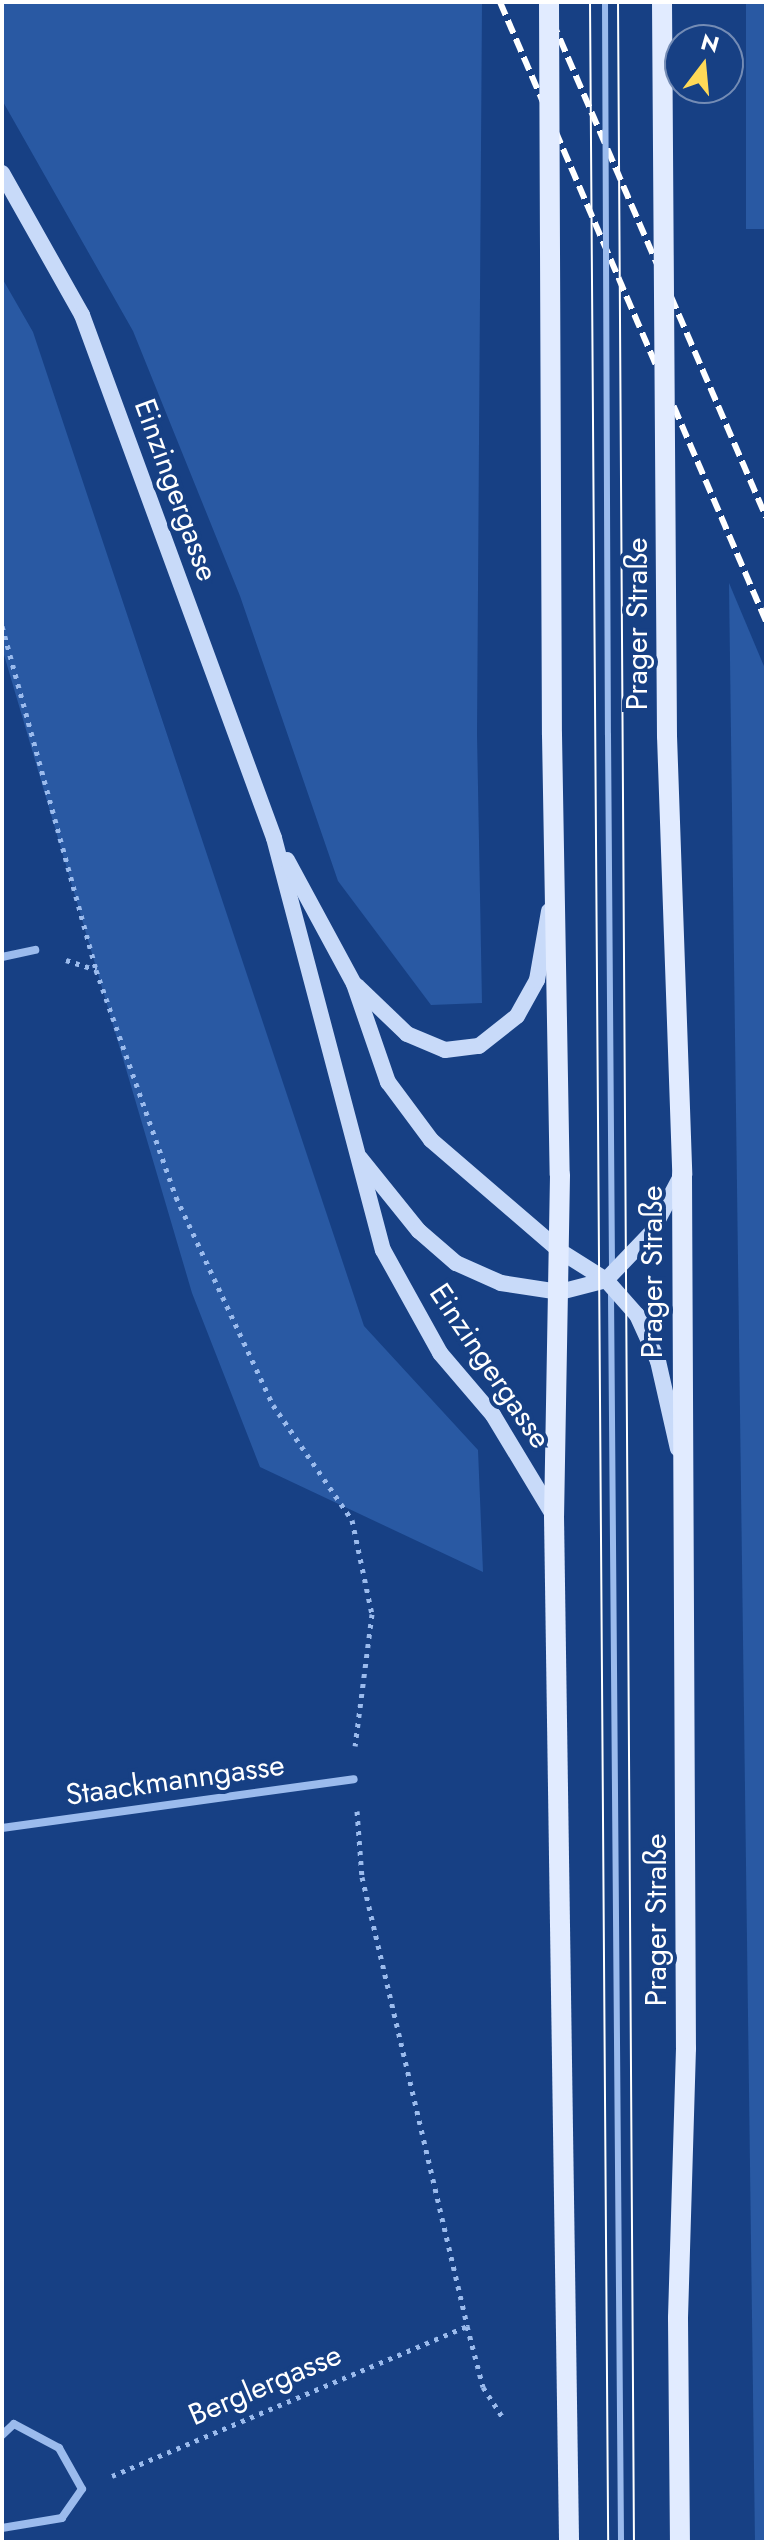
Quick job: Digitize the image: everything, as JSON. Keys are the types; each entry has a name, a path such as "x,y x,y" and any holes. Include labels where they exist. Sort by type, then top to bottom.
{"main road":[{"path":"549,2 552,893 560,1251 554,1516 569,2542"},
{"name":"Prager Straße","path":"662,2 667,736 682,1175 686,2048 678,2318 680,2542"},
{"name":"Einzingergasse","path":"2,173 82,315 274,838 383,1250 440,1353 493,1415 554,1516"},
{"name":"Einzingergasse","path":"274,838 354,984 388,1082 431,1140 560,1251 610,1280 637,1315 658,1361 682,1470"},
{"name":"Einzingergasse","path":"354,984 407,1034 445,1050 479,1046 517,1016 537,980 552,893"},
{"name":"Einzingergasse","path":"356,1154 419,1231 456,1263 501,1283 560,1292 610,1280"},
{"path":"610,1280 651,1233 682,1175"}],"street":[{"path":"2,957 35,950"},
{"name":"Staackmanngasse","path":"2,1828 354,1779"},
{"path":"2,2435 14,2424 59,2448 82,2489 62,2518 2,2528"}],"lane":[{"path":"605,2 610,1280 621,2542"}],"path":[{"path":"2,626 96,970 176,1197 273,1405 352,1520 372,1614 355,1718 354,1779 362,1877 467,2326 483,2387 502,2416"},
{"path":"35,950 96,970"},
{"name":"Berglergasse","path":"82,2489 467,2326"}],"shaded area":[{"path":"2,2 482,2 477,734 482,1003 431,1005 338,881 240,596 133,331 2,100"},
{"path":"746,2 766,2 766,229 746,229"},
{"path":"2,278 33,332 364,1326 478,1450 483,1572 260,1467 192,1293 2,648"},
{"path":"729,583 766,671 766,2542 755,2542"}],"tram line":[{"path":"590,2 608,2542"},
{"path":"618,2 634,2542"}],"railway":[{"path":"500,2 766,621"},
{"path":"544,2 766,517"}]}
